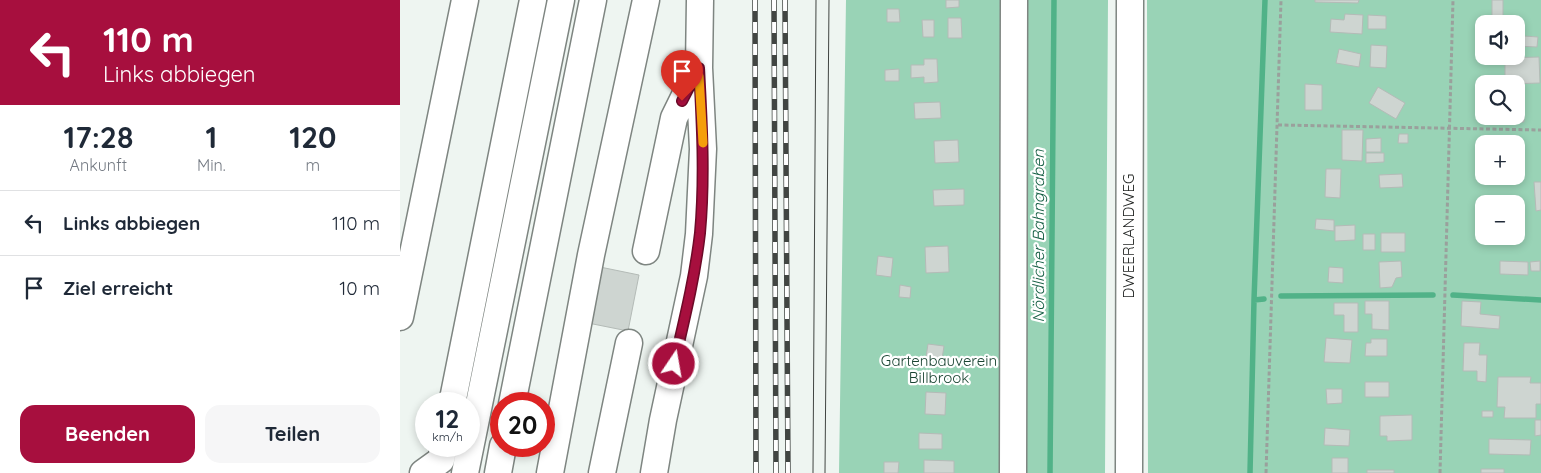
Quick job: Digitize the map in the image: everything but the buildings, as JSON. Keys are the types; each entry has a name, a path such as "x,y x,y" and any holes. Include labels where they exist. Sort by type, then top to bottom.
{"street":[{"path":"400,317 465,0"},
{"path":"454,392 533,0"},
{"path":"465,473 561,0"},
{"path":"514,392 592,0"},
{"path":"550,473 591,255 646,0"},
{"path":"654,473 662,420 694,276 700,234 703,150 699,68 700,0"},
{"path":"1013,473 1014,0"},
{"name":"DWEERLANDWEG","path":"1129,473 1130,0"},
{"path":"646,251 674,118 699,68"},
{"path":"602,473 629,343"},
{"path":"423,473 441,460 442,457"},
{"path":"498,473 501,457"}],"path":[{"path":"1266,473 1281,0"},
{"path":"1440,473 1452,0"},
{"path":"1278,125 1541,130"}],"green space":[{"name":"Gartenbauverein Billbrook","path":"846,0 1108,0 1105,473 839,473"},
{"path":"1147,0 1541,0 1541,473 1148,473"}],"waterway":[{"name":"Nördlicher Bahngraben","path":"1050,473 1054,0"},
{"path":"1250,473 1265,0"},
{"path":"1281,296 1433,295"},
{"path":"1453,295 1541,300"},
{"path":"1254,300 1264,299"}],"tram line":[{"path":"813,473 816,0"},
{"path":"825,473 829,0"}],"railway":[{"path":"755,0 756,473"},
{"path":"774,0 776,473"},
{"path":"785,0 788,473"}],"slow traffic":[{"path":"699,76 703,143"}],"route":[{"path":"674,364 694,276 700,234 703,150 699,68 682,101"}]}
